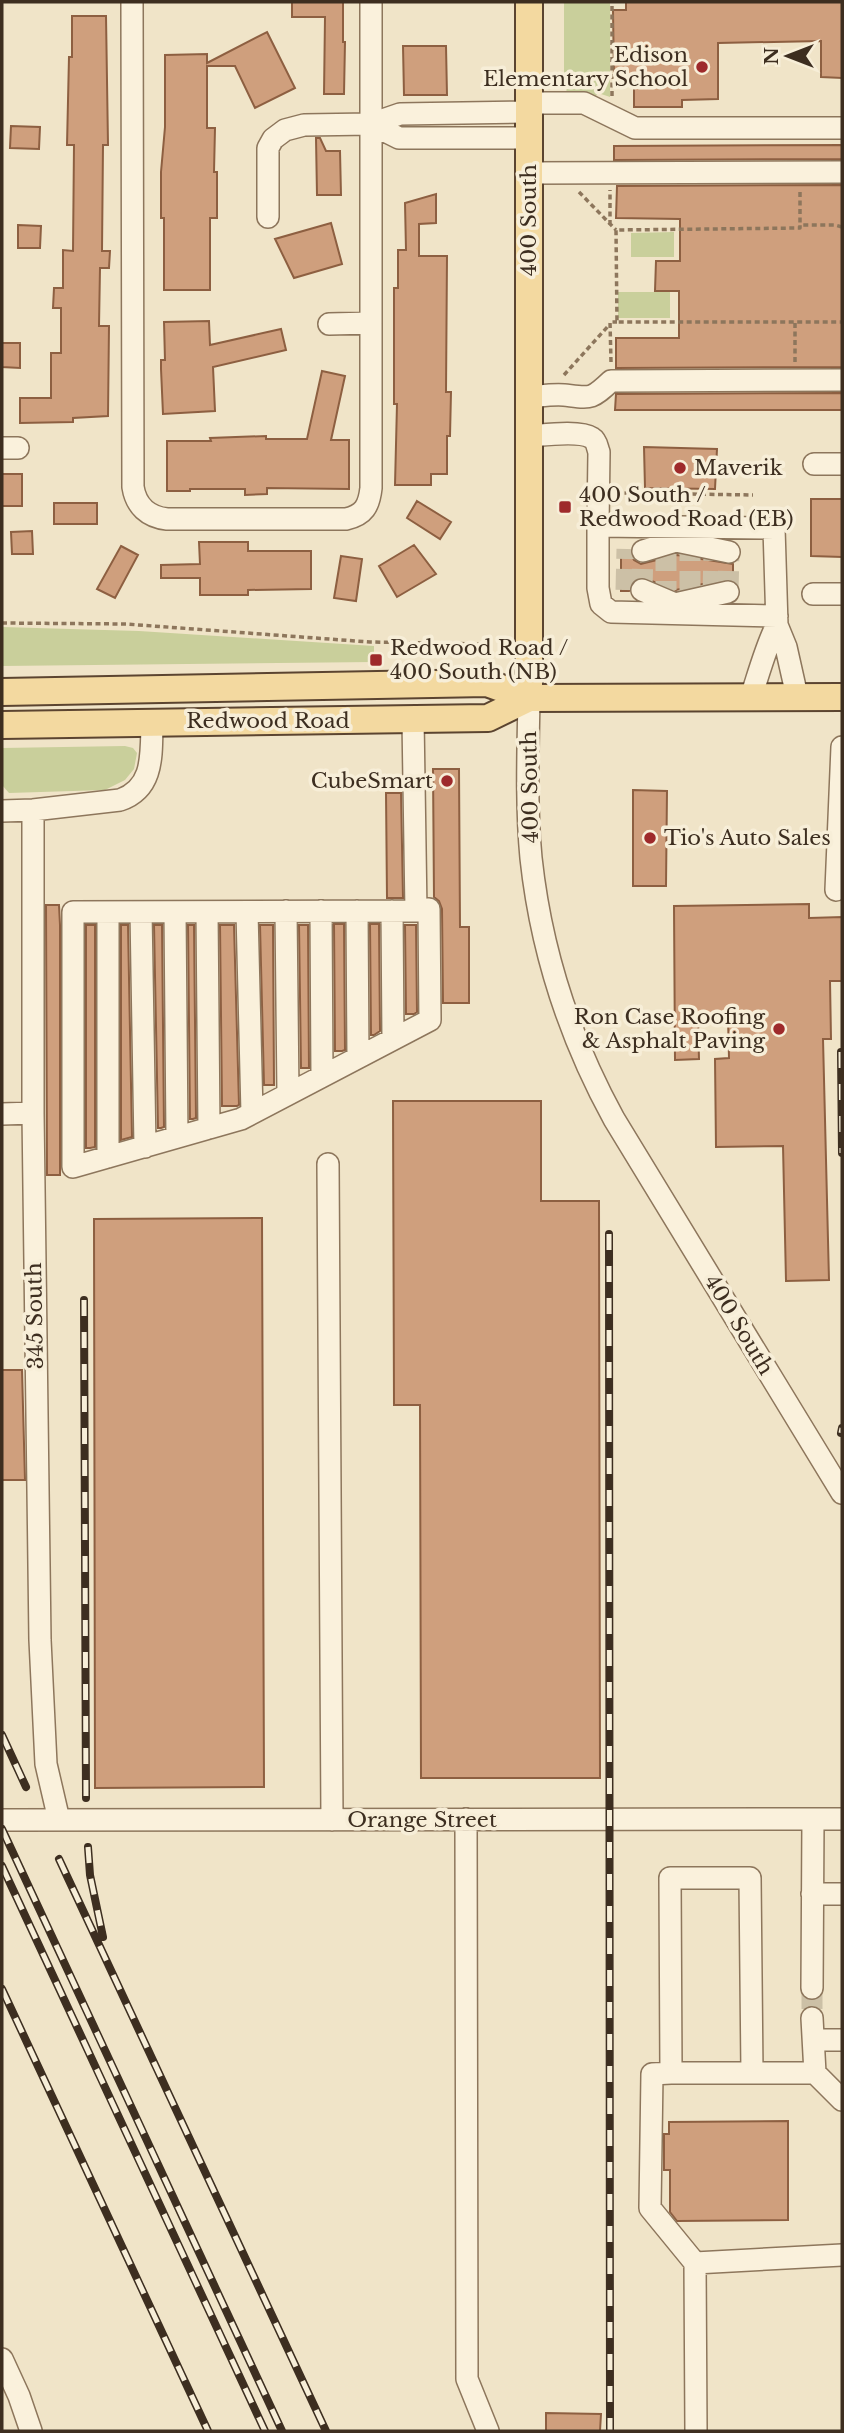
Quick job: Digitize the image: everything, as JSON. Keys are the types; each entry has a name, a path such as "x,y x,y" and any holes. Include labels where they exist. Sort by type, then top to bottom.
{"main road":[{"name":"400 South","path":"529,2 529,698"},
{"name":"Redwood Road","path":"2,692 487,683 529,698 842,697"},
{"name":"Redwood Road","path":"2,725 488,718 529,698"}],"street":[{"path":"132,2 133,487 138,503 150,515 167,519 345,519 363,513 367,506 371,488 370,2"},
{"path":"268,217 268,148 273,139 285,130 304,125 371,124 399,138 529,118 584,103 635,128 842,128"},
{"path":"529,173 842,172"},
{"path":"329,324 371,323"},
{"path":"529,397 562,395 584,399 597,393 611,381 842,380"},
{"path":"529,436 581,434 590,436 597,443 598,588 601,604 611,612 720,592"},
{"path":"814,464 842,464"},
{"path":"598,526 721,551"},
{"path":"635,550 774,528 777,620 797,696"},
{"path":"634,590 777,620"},
{"path":"813,594 842,594"},
{"path":"751,697 777,620"},
{"name":"400 South","path":"529,698 531,857 547,955 565,1013 587,1068 614,1119 842,1493"},
{"path":"413,719 416,911"},
{"path":"2,811 33,810 131,797 147,779 152,722"},
{"path":"836,890 842,747"},
{"name":"345 South","path":"33,810 33,1113 40,1640 46,1764 59,1820"},
{"path":"429,909 430,1020 241,1119 73,1167 73,912 416,911 429,909"},
{"path":"286,911 288,1094"},
{"path":"321,911 322,1076"},
{"path":"358,911 358,1057"},
{"path":"393,911 393,1039"},
{"path":"108,912 108,1157"},
{"path":"141,912 145,1147"},
{"path":"174,912 177,1137"},
{"path":"207,912 209,1128"},
{"path":"247,912 252,1113"},
{"path":"2,1114 33,1113"},
{"path":"328,1164 332,1820"},
{"path":"466,1819 467,2379 488,2431"},
{"path":"812,1988 813,1819"},
{"name":"Orange Street","path":"2,1820 842,1819"},
{"path":"671,2073 670,1878 750,1878 752,2073"},
{"path":"812,1894 842,1894"},
{"path":"842,2040 813,2029 815,2073 842,2100"},
{"path":"696,2431 695,2263 650,2208 652,2074 815,2073"},
{"path":"695,2263 842,2255"},
{"path":"2,2359 31,2431"}],"path":[{"path":"612,2 612,102"},
{"path":"562,173 616,230 800,228 800,181"},
{"path":"610,181 610,226"},
{"path":"800,225 842,227"},
{"path":"616,230 617,322"},
{"path":"562,377 610,322 842,322"},
{"path":"795,322 795,369"},
{"path":"610,324 611,370"},
{"path":"614,493 753,495"},
{"path":"2,623 126,624 370,642 483,644"}],"green space":[{"path":"564,2 610,2 610,97 598,93 596,96 567,93 564,79"},
{"path":"674,232 674,257 631,257 631,233"},
{"path":"618,292 670,292 670,318 618,318"},
{"path":"2,627 139,631 374,646 374,662 2,666"},
{"path":"2,748 133,748 137,753 134,769 125,780 105,790 9,793 2,785"}],"building":[{"path":"292,2 343,2 344,94 324,94 325,17 292,17"},
{"name":"Edison Elementary School","path":"626,2 842,2 842,78 821,77 821,41 718,43 718,99 682,100 682,107 634,107 634,79 614,79 613,10 626,10"},
{"path":"72,16 106,16 108,145 103,145 102,251 110,251 109,268 100,268 99,326 109,326 108,416 73,418 73,422 20,423 20,398 51,398 51,353 61,353 61,308 53,308 54,288 63,288 63,250 73,251 74,145 67,145"},
{"path":"267,32 295,88 255,108 235,66 207,66 207,128 215,128 214,172 217,172 217,218 210,218 210,290 164,290 161,172 165,127 165,55 207,54 207,63"},
{"path":"403,46 446,46 447,95 404,95"},
{"path":"11,126 40,127 39,149 10,148"},
{"path":"316,138 320,138 326,151 340,151 341,195 317,195"},
{"path":"842,145 842,159 614,160 614,146"},
{"path":"842,185 842,367 616,368 616,338 679,338 679,291 655,291 656,261 680,261 680,219 616,218 617,186"},
{"path":"436,194 436,223 419,224 419,256 447,256 446,392 451,392 447,474 431,474 431,485 395,485 397,404 394,404 394,288 398,288 398,250 406,250 405,203"},
{"path":"331,223 342,264 294,278 275,239"},
{"path":"18,225 41,226 40,248 18,248"},
{"path":"209,321 210,345 281,329 286,350 213,367 215,411 163,414 161,360 165,360 164,322"},
{"path":"2,343 20,343 20,368 2,367"},
{"path":"322,371 345,376 331,440 349,440 349,489 267,488 267,494 245,495 245,489 167,491 167,441 211,441 210,438 266,436 266,439 307,439"},
{"path":"842,393 842,410 615,410 616,394"},
{"name":"Maverik","path":"644,447 717,449 715,489 645,488"},
{"path":"2,474 22,474 22,506 2,506"},
{"path":"811,499 842,499 842,557 811,556"},
{"path":"417,501 451,522 440,539 407,518"},
{"path":"54,503 97,503 97,524 54,524"},
{"path":"32,531 33,554 12,554 11,532"},
{"path":"199,542 248,542 248,551 311,551 311,589 248,590 248,595 200,595 200,578 161,578 161,565 200,564"},
{"path":"414,545 436,574 397,597 379,566"},
{"path":"121,546 138,555 115,598 97,589"},
{"path":"621,552 630,553 634,560 641,564 677,555 733,564 733,580 725,579 676,590 641,577 634,580 629,591 621,591"},
{"path":"341,556 362,559 356,601 334,598"},
{"path":"433,769 459,769 460,927 469,927 469,1003 443,1003 442,909 434,897"},
{"name":"Tio's Auto Sales","path":"633,790 667,791 666,886 633,886"},
{"path":"386,793 401,793 403,898 387,898"},
{"name":"Ron Case Roofing & Asphalt Paving","path":"809,904 809,918 842,917 842,981 830,981 831,1039 823,1039 829,1280 786,1281 783,1146 716,1147 715,1059 729,1058 728,1018 698,1018 699,1059 675,1060 674,906"},
{"path":"46,905 59,905 60,1175 47,1175"},
{"path":"334,924 344,924 345,1050 342,1051 335,1051"},
{"path":"370,924 379,924 380,1031 374,1035 371,1035"},
{"path":"86,925 95,925 95,1147 90,1148 86,1148"},
{"path":"121,925 128,925 132,1137 121,1140"},
{"path":"154,925 162,925 164,1127 161,1128 158,1128"},
{"path":"188,925 194,925 196,1118 193,1119 190,1119"},
{"path":"220,925 234,925 237,1106 222,1106"},
{"path":"260,925 273,925 274,1085 264,1085"},
{"path":"299,925 308,925 309,1068 301,1068"},
{"path":"405,925 416,925 417,1012 414,1014 406,1014"},
{"path":"393,1101 541,1101 541,1201 599,1201 600,1778 421,1778 420,1405 394,1405"},
{"path":"262,1218 264,1787 95,1788 94,1219"},
{"path":"2,1370 22,1370 25,1480 2,1480"},
{"path":"788,2121 788,2220 677,2221 670,2212 670,2170 664,2170 664,2134 669,2134 669,2122"},
{"path":"546,2413 601,2414 600,2431 546,2431"}],"tunnel":[{"path":"626,590 627,549"},
{"path":"666,550 666,590"},
{"path":"642,590 643,551"},
{"path":"690,551 690,592"},
{"path":"713,592 714,551"},
{"path":"728,592 729,552"},
{"path":"812,1988 812,2018"}],"railway":[{"path":"841,1052 842,1153"},
{"path":"609,1234 610,2431"},
{"path":"84,1300 86,1798"},
{"path":"841,1433 842,1428"},
{"path":"2,1735 26,1787"},
{"path":"2,1829 282,2431"},
{"path":"88,1847 90,1875 103,1937"},
{"path":"59,1859 326,2431"},
{"path":"2,1866 265,2431"},
{"path":"2,1989 208,2431"}],"place":[{"name":"Edison Elementary School","path":"702,67"},
{"name":"Maverik","path":"680,468"},
{"name":"400 South / Redwood Road (EB)","path":"565,507"},
{"name":"Redwood Road / 400 South (NB)","path":"376,660"},
{"name":"CubeSmart","path":"447,781"},
{"name":"Tio's Auto Sales","path":"650,838"},
{"name":"Ron Case Roofing & Asphalt Paving","path":"779,1029"}]}
